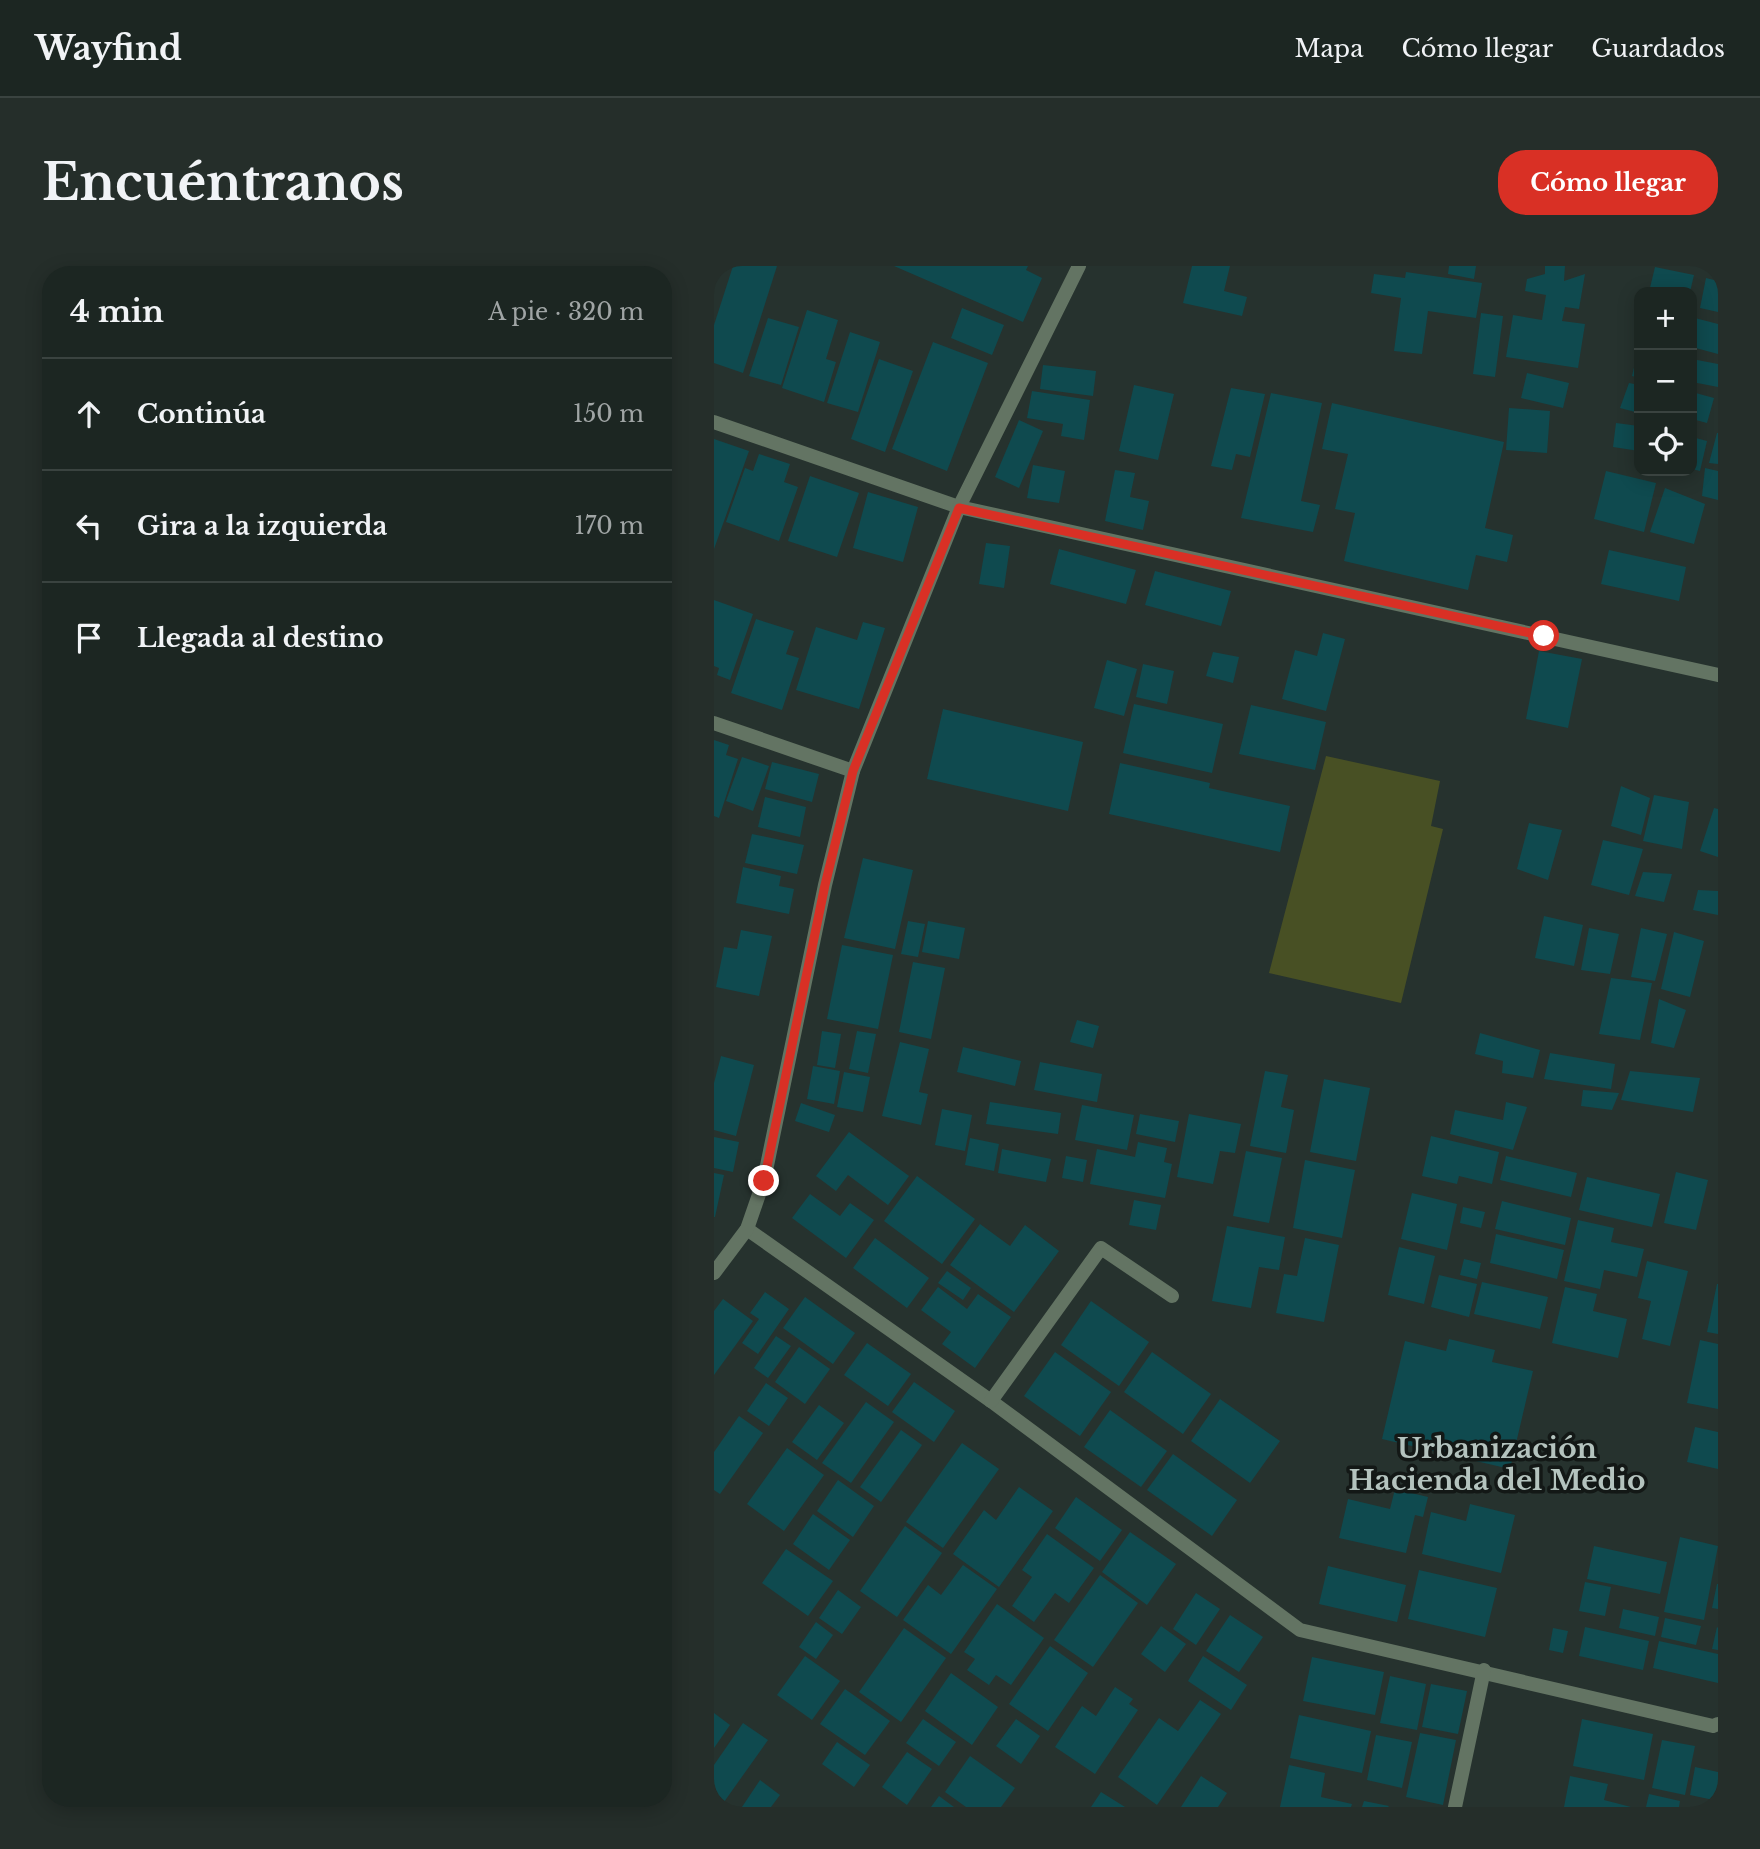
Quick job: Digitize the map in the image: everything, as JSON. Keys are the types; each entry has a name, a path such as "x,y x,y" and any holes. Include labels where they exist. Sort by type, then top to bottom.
{"street":[{"path":"714,1273 747,1229 764,1181 825,885 853,771 959,508 1079,266"},
{"path":"714,422 959,508 1718,675"},
{"path":"714,723 853,771"},
{"path":"747,1229 991,1401 1300,1630 1484,1670 1713,1726 1718,1724"},
{"path":"991,1401 1101,1248 1172,1296"},
{"path":"1455,1807 1484,1670"}],"green space":[{"path":"1326,756 1440,781 1431,826 1443,829 1401,1003 1269,973"}],"building":[{"path":"733,266 777,266 743,373 714,363 714,325"},
{"path":"894,266 1028,266 1026,270 1042,278 1023,322"},
{"path":"1192,266 1230,266 1224,291 1247,297 1242,316 1183,303"},
{"path":"1449,266 1476,266 1474,279 1448,274"},
{"path":"1545,266 1565,266 1564,281 1585,274 1579,309 1565,307 1562,321 1585,324 1578,368 1506,357 1513,315 1542,320 1546,295 1525,291 1527,279 1545,274"},
{"path":"1655,267 1694,275 1691,287 1650,287"},
{"path":"1406,272 1482,283 1476,318 1428,311 1422,354 1394,351 1401,298 1371,293 1374,274 1405,278"},
{"path":"1706,278 1718,281 1718,312 1700,308"},
{"path":"962,308 1004,325 992,355 951,338"},
{"path":"807,310 838,320 826,359 836,362 824,402 782,388"},
{"path":"1481,313 1503,316 1495,377 1473,374"},
{"path":"768,318 799,327 781,385 749,376"},
{"path":"1697,319 1718,324 1718,354 1697,348"},
{"path":"850,332 880,342 858,412 827,403"},
{"path":"933,342 988,363 947,471 892,449"},
{"path":"879,359 913,371 885,452 851,439"},
{"path":"1697,360 1718,364 1718,387 1697,383"},
{"path":"1043,365 1096,371 1093,396 1040,389"},
{"path":"1527,373 1569,383 1563,408 1521,398"},
{"path":"1629,383 1634,384 1634,412 1620,408"},
{"path":"1134,385 1174,394 1158,460 1119,451"},
{"path":"1231,388 1265,394 1250,457 1236,454 1232,470 1211,466"},
{"path":"1032,391 1090,400 1084,440 1061,436 1063,424 1027,418"},
{"path":"1271,393 1322,403 1301,501 1320,505 1313,532 1241,518"},
{"path":"1697,393 1714,398 1707,423 1697,420"},
{"path":"1332,403 1504,442 1485,528 1513,535 1507,562 1476,555 1468,590 1344,561 1355,513 1335,509 1348,454 1322,449"},
{"path":"1509,408 1550,411 1547,453 1506,450"},
{"path":"1019,420 1043,431 1019,488 995,477"},
{"path":"1616,423 1634,425 1634,450 1613,447"},
{"path":"1717,433 1718,464 1709,463"},
{"path":"1697,438 1707,441 1700,471 1697,470"},
{"path":"714,439 749,451 714,549"},
{"path":"759,454 790,464 784,482 798,487 779,541 726,522 745,468 753,471"},
{"path":"1033,465 1065,471 1059,503 1027,498"},
{"path":"1705,468 1718,471 1718,500 1702,496"},
{"path":"1115,470 1135,473 1130,497 1149,501 1143,530 1105,521"},
{"path":"1606,471 1656,483 1644,532 1594,519"},
{"path":"810,476 859,493 837,557 788,541"},
{"path":"1665,488 1705,504 1694,544 1650,532"},
{"path":"868,492 918,507 903,562 853,548"},
{"path":"986,543 1010,546 1004,588 979,584"},
{"path":"1059,549 1136,570 1126,604 1050,584"},
{"path":"1609,550 1686,567 1679,601 1601,584"},
{"path":"1155,571 1231,591 1221,626 1145,605"},
{"path":"714,600 753,614 730,680 717,675 719,668 714,666"},
{"path":"756,619 794,631 786,654 799,658 782,710 731,693"},
{"path":"863,622 885,628 859,709 796,690 816,627 857,640"},
{"path":"1323,633 1345,639 1326,711 1282,699 1295,650 1317,656"},
{"path":"1539,651 1582,659 1568,728 1526,719"},
{"path":"1213,652 1239,657 1233,683 1206,676"},
{"path":"1107,660 1137,669 1124,716 1094,708"},
{"path":"1143,664 1174,671 1167,704 1136,697"},
{"path":"1134,704 1223,724 1212,773 1123,753"},
{"path":"1251,705 1326,722 1315,770 1239,754"},
{"path":"943,709 1083,742 1068,811 927,779"},
{"path":"714,740 729,745 726,755 738,759 719,818 714,816"},
{"path":"742,757 769,766 753,811 726,801"},
{"path":"772,762 819,774 812,802 765,789"},
{"path":"1120,763 1210,783 1209,788 1290,806 1280,852 1109,814"},
{"path":"1621,786 1650,798 1641,835 1611,826"},
{"path":"1654,795 1689,802 1682,849 1643,841"},
{"path":"765,797 806,807 800,837 758,827"},
{"path":"1714,808 1718,809 1718,857 1700,851"},
{"path":"1529,823 1562,830 1548,880 1517,869"},
{"path":"752,834 804,845 797,874 745,863"},
{"path":"1603,840 1643,849 1629,895 1591,885"},
{"path":"863,858 913,870 895,949 844,938"},
{"path":"743,867 781,876 779,886 794,889 789,914 736,903"},
{"path":"1643,872 1672,874 1664,902 1635,896"},
{"path":"1698,890 1718,891 1718,915 1693,910"},
{"path":"1544,916 1583,925 1574,966 1535,958"},
{"path":"908,921 925,924 918,957 901,954"},
{"path":"928,921 965,928 959,959 922,952"},
{"path":"1589,928 1619,934 1610,974 1581,970"},
{"path":"1641,928 1667,934 1655,981 1631,977"},
{"path":"741,930 772,936 759,996 716,987 724,947 737,949"},
{"path":"1674,932 1704,941 1690,997 1661,989"},
{"path":"842,945 893,955 878,1029 827,1019"},
{"path":"913,962 945,968 931,1039 899,1032"},
{"path":"1611,978 1652,983 1640,1040 1599,1034"},
{"path":"1659,999 1686,1010 1674,1048 1651,1043"},
{"path":"1077,1020 1099,1026 1093,1048 1070,1042"},
{"path":"822,1031 841,1034 835,1068 817,1065"},
{"path":"857,1031 876,1034 868,1073 849,1069"},
{"path":"1480,1033 1540,1050 1533,1078 1502,1073 1503,1061 1475,1054"},
{"path":"900,1042 929,1049 919,1092 928,1094 921,1125 882,1116"},
{"path":"963,1047 1021,1061 1015,1086 957,1072"},
{"path":"1550,1053 1615,1064 1611,1089 1544,1079"},
{"path":"721,1056 754,1065 736,1136 714,1130 714,1083"},
{"path":"1040,1062 1102,1074 1097,1102 1034,1090"},
{"path":"813,1066 840,1071 834,1104 807,1099"},
{"path":"1265,1071 1288,1075 1281,1107 1294,1110 1286,1153 1250,1146"},
{"path":"1630,1071 1700,1078 1693,1112 1621,1100"},
{"path":"844,1072 870,1077 863,1112 837,1107"},
{"path":"1324,1079 1370,1088 1356,1161 1310,1152"},
{"path":"1583,1090 1619,1093 1612,1110 1581,1106"},
{"path":"990,1102 1061,1113 1058,1134 986,1124"},
{"path":"1506,1102 1527,1107 1513,1150 1450,1134 1455,1110 1503,1120"},
{"path":"801,1103 835,1115 829,1132 795,1121"},
{"path":"1082,1105 1134,1115 1127,1150 1075,1140"},
{"path":"942,1109 972,1115 965,1151 935,1145"},
{"path":"1140,1114 1179,1121 1175,1142 1136,1134"},
{"path":"1189,1114 1241,1124 1235,1153 1220,1151 1213,1184 1177,1177"},
{"path":"849,1132 909,1176 888,1205 848,1175 836,1191 816,1176"},
{"path":"1431,1136 1499,1152 1492,1184 1459,1176 1457,1184 1422,1176"},
{"path":"714,1137 739,1142 733,1172 714,1168"},
{"path":"970,1138 999,1144 994,1171 965,1165"},
{"path":"1138,1142 1167,1148 1164,1162 1172,1164 1165,1198 1090,1184 1097,1149 1135,1157"},
{"path":"1002,1149 1051,1159 1046,1182 998,1173"},
{"path":"1246,1151 1282,1158 1269,1223 1233,1216"},
{"path":"1066,1156 1087,1160 1083,1182 1062,1178"},
{"path":"1506,1156 1577,1173 1571,1197 1500,1180"},
{"path":"1305,1160 1355,1170 1342,1238 1293,1228"},
{"path":"1676,1172 1708,1180 1696,1230 1664,1223"},
{"path":"714,1173 724,1175 715,1217 714,1217"},
{"path":"917,1176 975,1219 942,1264 884,1221"},
{"path":"1587,1177 1660,1194 1652,1227 1579,1210"},
{"path":"1412,1193 1457,1204 1447,1250 1401,1239"},
{"path":"810,1194 840,1216 850,1203 874,1220 846,1258 792,1218"},
{"path":"1134,1200 1161,1205 1156,1230 1129,1225"},
{"path":"1502,1201 1571,1218 1565,1245 1495,1229"},
{"path":"1463,1207 1485,1212 1481,1228 1460,1223"},
{"path":"1578,1220 1614,1228 1611,1242 1644,1249 1637,1277 1604,1270 1600,1289 1564,1281"},
{"path":"980,1224 1010,1246 1025,1225 1059,1251 1014,1312 950,1265"},
{"path":"1227,1226 1285,1237 1279,1270 1259,1267 1251,1308 1212,1301"},
{"path":"1496,1234 1564,1250 1557,1279 1490,1263"},
{"path":"875,1238 929,1278 907,1308 853,1268"},
{"path":"1305,1238 1339,1245 1324,1322 1276,1313 1284,1274 1297,1276"},
{"path":"1399,1247 1435,1256 1424,1304 1388,1295"},
{"path":"1464,1259 1481,1263 1477,1279 1460,1275"},
{"path":"1647,1261 1688,1271 1670,1346 1642,1339 1651,1301 1638,1298"},
{"path":"947,1271 971,1288 963,1300 938,1283"},
{"path":"1439,1275 1477,1284 1469,1317 1431,1307"},
{"path":"1482,1282 1548,1297 1540,1329 1474,1314"},
{"path":"1718,1284 1718,1334 1707,1332"},
{"path":"938,1287 967,1309 978,1294 1011,1317 975,1368 942,1344 951,1332 921,1310"},
{"path":"1565,1287 1597,1294 1593,1311 1627,1319 1618,1358 1552,1343"},
{"path":"765,1292 789,1309 758,1354 742,1343 759,1319 750,1313"},
{"path":"805,1297 855,1333 833,1364 783,1328"},
{"path":"723,1299 753,1321 714,1375 714,1311"},
{"path":"1091,1301 1149,1342 1119,1386 1061,1345"},
{"path":"776,1336 791,1346 768,1378 754,1368"},
{"path":"1449,1339 1495,1350 1492,1362 1533,1371 1510,1469 1382,1439 1405,1341 1446,1351"},
{"path":"1700,1340 1718,1344 1718,1409 1687,1403"},
{"path":"867,1343 911,1374 888,1406 844,1375"},
{"path":"799,1347 830,1369 805,1404 775,1382"},
{"path":"1055,1352 1111,1392 1080,1436 1024,1396"},
{"path":"1152,1352 1211,1394 1183,1434 1124,1392"},
{"path":"914,1382 955,1411 934,1442 892,1412"},
{"path":"766,1383 788,1398 769,1426 747,1411"},
{"path":"1220,1399 1280,1441 1250,1483 1191,1441"},
{"path":"866,1402 894,1422 851,1483 822,1463"},
{"path":"819,1405 844,1423 817,1460 792,1442"},
{"path":"1110,1410 1167,1451 1141,1487 1084,1447"},
{"path":"739,1416 763,1433 720,1494 714,1490 714,1452"},
{"path":"1695,1427 1718,1432 1718,1469 1687,1462"},
{"path":"901,1430 922,1445 881,1502 860,1487"},
{"path":"962,1443 999,1469 943,1548 906,1522"},
{"path":"787,1448 824,1475 784,1531 747,1504"},
{"path":"1173,1454 1237,1500 1212,1536 1147,1490"},
{"path":"838,1480 874,1506 853,1537 817,1511"},
{"path":"1019,1487 1053,1511 999,1587 953,1554 984,1510 996,1520"},
{"path":"1395,1489 1428,1497 1423,1517 1415,1515 1406,1553 1339,1538 1348,1499 1390,1509"},
{"path":"1076,1497 1122,1530 1100,1561 1055,1528"},
{"path":"1470,1504 1515,1515 1501,1573 1422,1554 1431,1512 1466,1521"},
{"path":"813,1514 850,1540 829,1570 793,1544"},
{"path":"905,1526 942,1553 897,1617 860,1591"},
{"path":"1130,1532 1176,1564 1147,1605 1102,1572"},
{"path":"1047,1534 1094,1568 1069,1603 1055,1593 1034,1622 1012,1606 1032,1577 1022,1570"},
{"path":"1680,1537 1718,1546 1704,1620 1664,1612"},
{"path":"1594,1546 1667,1562 1660,1594 1587,1579"},
{"path":"786,1549 833,1581 808,1616 762,1583"},
{"path":"963,1565 997,1589 951,1654 903,1620 928,1585 941,1595"},
{"path":"1328,1566 1406,1585 1397,1622 1319,1604"},
{"path":"1419,1570 1497,1588 1485,1637 1408,1619"},
{"path":"1100,1575 1138,1603 1093,1667 1054,1640"},
{"path":"1585,1582 1611,1587 1605,1616 1579,1611"},
{"path":"1718,1584 1718,1609 1712,1608"},
{"path":"838,1590 861,1607 842,1634 819,1618"},
{"path":"1196,1593 1220,1609 1196,1645 1173,1629"},
{"path":"997,1604 1044,1638 1011,1685 996,1675 989,1685 967,1670 975,1659 964,1652"},
{"path":"1623,1609 1659,1617 1655,1636 1619,1628"},
{"path":"1230,1615 1263,1637 1239,1672 1206,1651"},
{"path":"1665,1618 1701,1626 1696,1645 1661,1637"},
{"path":"816,1622 833,1635 816,1659 799,1647"},
{"path":"1161,1626 1186,1644 1165,1672 1141,1654"},
{"path":"1585,1627 1649,1641 1643,1670 1579,1656"},
{"path":"904,1628 946,1658 901,1722 859,1692"},
{"path":"1553,1628 1568,1631 1563,1653 1549,1650"},
{"path":"1718,1628 1718,1650 1712,1649"},
{"path":"1659,1641 1718,1654 1718,1683 1653,1668"},
{"path":"1050,1646 1088,1673 1048,1731 1009,1704"},
{"path":"805,1656 840,1681 812,1720 777,1695"},
{"path":"1203,1656 1247,1685 1231,1710 1188,1681"},
{"path":"1312,1657 1384,1672 1375,1715 1303,1701"},
{"path":"951,1673 998,1707 972,1745 925,1711"},
{"path":"1390,1676 1426,1684 1417,1730 1380,1723"},
{"path":"1431,1684 1467,1691 1458,1734 1422,1727"},
{"path":"1115,1687 1133,1699 1129,1704 1138,1710 1095,1774 1055,1747 1082,1706 1096,1716"},
{"path":"845,1689 890,1721 865,1755 820,1724"},
{"path":"1200,1700 1221,1714 1157,1805 1118,1777 1159,1718 1178,1731"},
{"path":"714,1713 730,1725 714,1748"},
{"path":"1299,1715 1371,1731 1362,1773 1290,1758"},
{"path":"923,1719 956,1742 939,1766 906,1743"},
{"path":"1016,1719 1040,1736 1021,1764 996,1746"},
{"path":"1582,1719 1653,1734 1644,1780 1573,1766"},
{"path":"743,1723 768,1740 724,1802 714,1795 714,1765"},
{"path":"1420,1733 1456,1740 1443,1805 1406,1797"},
{"path":"1376,1735 1412,1742 1402,1788 1367,1780"},
{"path":"1662,1740 1695,1746 1685,1795 1652,1788"},
{"path":"837,1742 870,1765 854,1787 822,1764"},
{"path":"907,1752 932,1769 907,1805 882,1787"},
{"path":"970,1756 1015,1788 1001,1807 966,1807 945,1792"},
{"path":"1289,1765 1325,1773 1321,1797 1352,1804 1351,1807 1280,1807"},
{"path":"1695,1767 1718,1772 1718,1801 1690,1795"},
{"path":"1201,1776 1227,1793 1218,1807 1181,1807"},
{"path":"1570,1776 1608,1784 1604,1800 1631,1807 1564,1807"},
{"path":"760,1780 780,1795 771,1807 742,1807"},
{"path":"1101,1792 1125,1807 1091,1807"},
{"path":"1649,1794 1680,1801 1679,1807 1646,1807"},
{"path":"939,1796 954,1807 931,1807"},
{"path":"1364,1801 1389,1806 1362,1807"}],"district":[{"name":"Urbanización Hacienda del Medio","path":"1497,1464"}],"route":[{"path":"764,1181 825,885 853,771 959,508 1544,636"}]}
